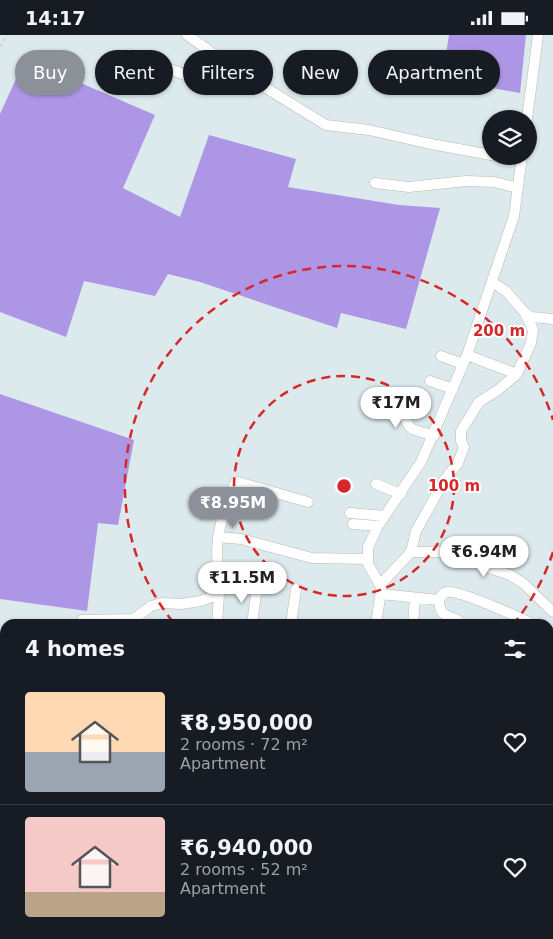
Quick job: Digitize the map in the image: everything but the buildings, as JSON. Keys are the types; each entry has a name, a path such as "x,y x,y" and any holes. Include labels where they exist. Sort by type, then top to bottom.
{"street":[{"path":"187,35 207,50"},
{"path":"528,110 538,35"},
{"path":"273,92 326,125 369,130 482,153"},
{"path":"439,600 415,597 381,589 367,559 370,541 416,470 434,436 465,360 514,216 521,165"},
{"path":"375,183 409,187 466,181 494,183 518,188"},
{"path":"492,282 506,291 525,313 531,317 553,319"},
{"path":"377,619 381,589 411,552 416,531 445,479 458,463 464,447 461,441 461,431 479,402 498,390 516,373 531,343 533,330 525,313"},
{"path":"441,356 516,373"},
{"path":"430,381 453,389"},
{"path":"366,400 402,414 409,427 434,436"},
{"path":"217,619 218,537 227,503 236,482 308,502"},
{"path":"376,485 401,493"},
{"path":"350,513 385,516"},
{"path":"353,524 378,526"},
{"path":"218,537 241,539 312,558 367,559"},
{"path":"411,552 450,554 510,575 523,583 553,612"},
{"path":"253,619 257,587"},
{"path":"292,619 296,589"},
{"path":"455,619 443,615 440,611 439,600 445,593 456,593 522,619"},
{"path":"134,619 151,606 162,603 180,604 201,601 219,594"},
{"path":"413,619 415,597"}],"path":[{"path":"0,47 7,35"}],"shaded area":[{"path":"449,35 526,35 520,93 500,89 500,50 447,50"},
{"path":"15,81 15,95 85,95 85,85 95,89 95,95 109,95 155,115 123,188 180,217 209,135 296,159 288,187 399,205 440,208 406,329 341,313 337,328 200,282 168,274 155,296 84,281 66,337 0,312 0,114"},
{"path":"0,394 134,440 118,525 98,523 87,611 0,599"}]}
